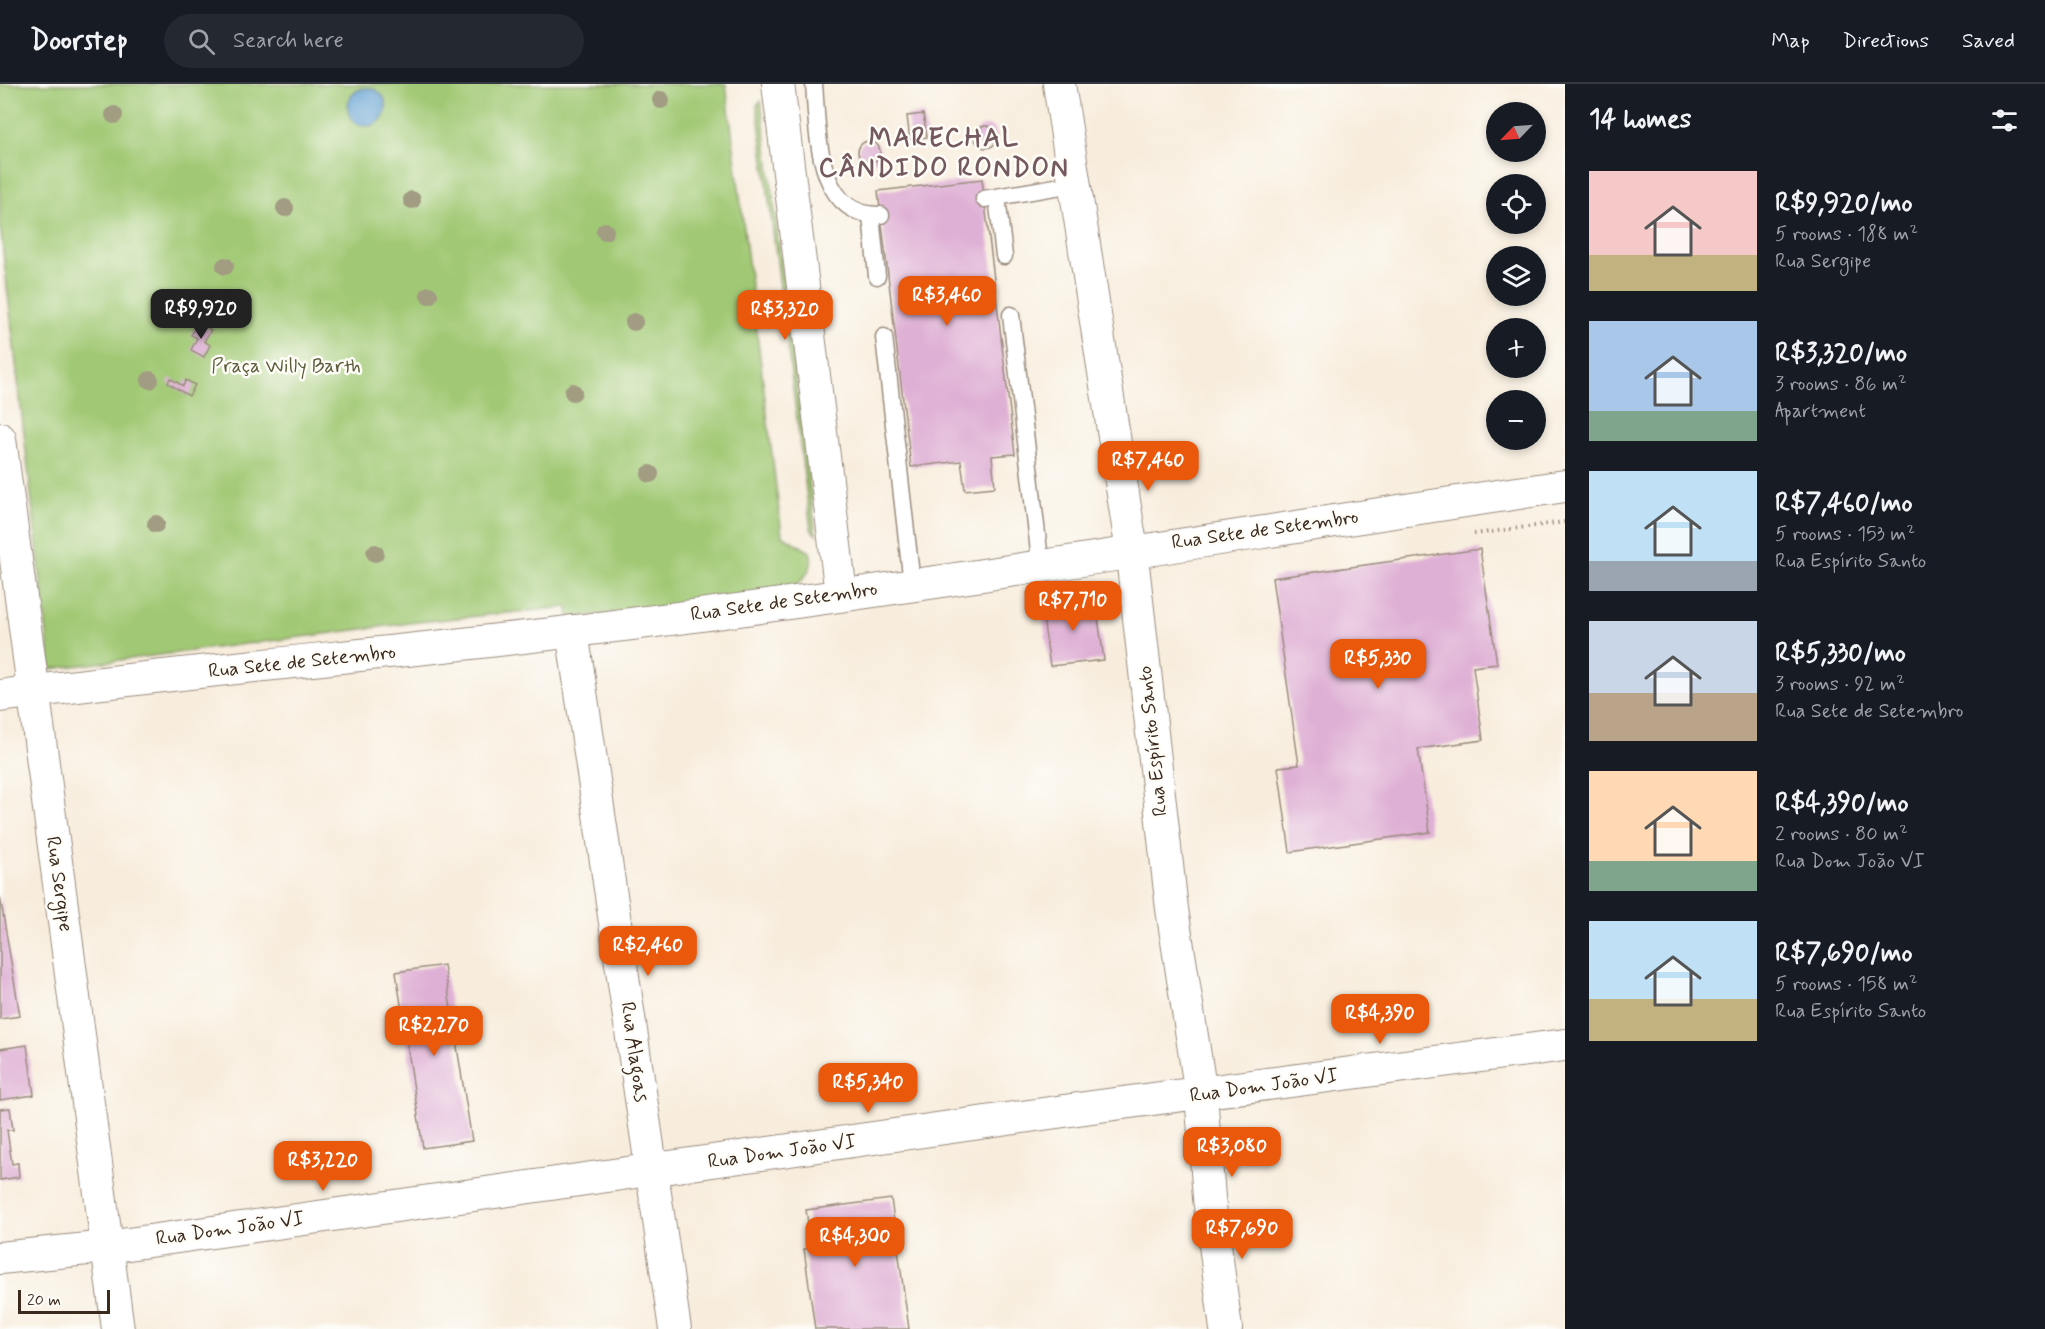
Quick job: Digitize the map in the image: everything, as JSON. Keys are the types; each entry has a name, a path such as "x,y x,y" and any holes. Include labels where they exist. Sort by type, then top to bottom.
{"street":[{"path":"778,84 842,594"},
{"name":"Rua Espírito Santo","path":"1059,84 1130,550 1172,909 1201,1095 1209,1198 1226,1329"},
{"name":"Rua Sergipe","path":"0,439 118,1329"},
{"name":"Rua Sete de Setembro","path":"0,696 572,632 1034,569 1130,550 1565,486"},
{"name":"Rua Alagoas","path":"572,632 675,1329"},
{"name":"Rua Dom João VI","path":"0,1258 107,1247 1092,1107 1201,1095 1565,1045"}],"lane":[{"path":"814,84 821,158 826,177 834,193 850,206 876,215 877,276"},
{"path":"1004,256 991,198 1073,184"},
{"path":"1011,315 1039,551 1034,569"},
{"path":"884,337 912,584"}],"green space":[{"name":"Praça Willy Barth","path":"0,84 726,84 782,535 810,552 811,565 806,576 787,594 569,618 568,607 418,622 51,669 0,225"},
{"path":"761,101 816,535 811,529 757,105"}],"water":[{"path":"367,88 380,94 386,107 380,120 367,126 354,120 348,107 354,94"}],"building":[{"path":"923,114 927,137 910,140 907,116"},
{"path":"986,126 994,129 997,137 994,145 986,148 978,145 975,137 978,129"},
{"path":"869,141 877,144 880,152 877,160 869,163 861,160 858,152 861,144"},
{"path":"982,179 1015,454 992,456 995,487 965,490 961,461 911,467 878,191"},
{"path":"198,322 211,330 204,341 210,345 204,357 191,350 197,338 191,335"},
{"path":"170,378 183,386 186,380 195,385 189,396 168,383"},
{"path":"1480,549 1497,664 1473,667 1483,740 1418,749 1430,832 1290,852 1278,767 1299,765 1272,578"},
{"path":"1095,597 1104,660 1050,666 1041,604"},
{"path":"0,896 20,1016 0,1019"},
{"path":"444,965 472,1141 423,1148 396,972"},
{"path":"27,1045 34,1095 0,1100 0,1049"},
{"path":"10,1108 13,1130 7,1130 12,1164 18,1163 19,1177 0,1180 0,1109"},
{"path":"891,1199 909,1329 815,1329 804,1249 812,1248 806,1210"}],"district":[{"name":"MARECHAL CÂNDIDO RONDON","path":"944,154"}]}
